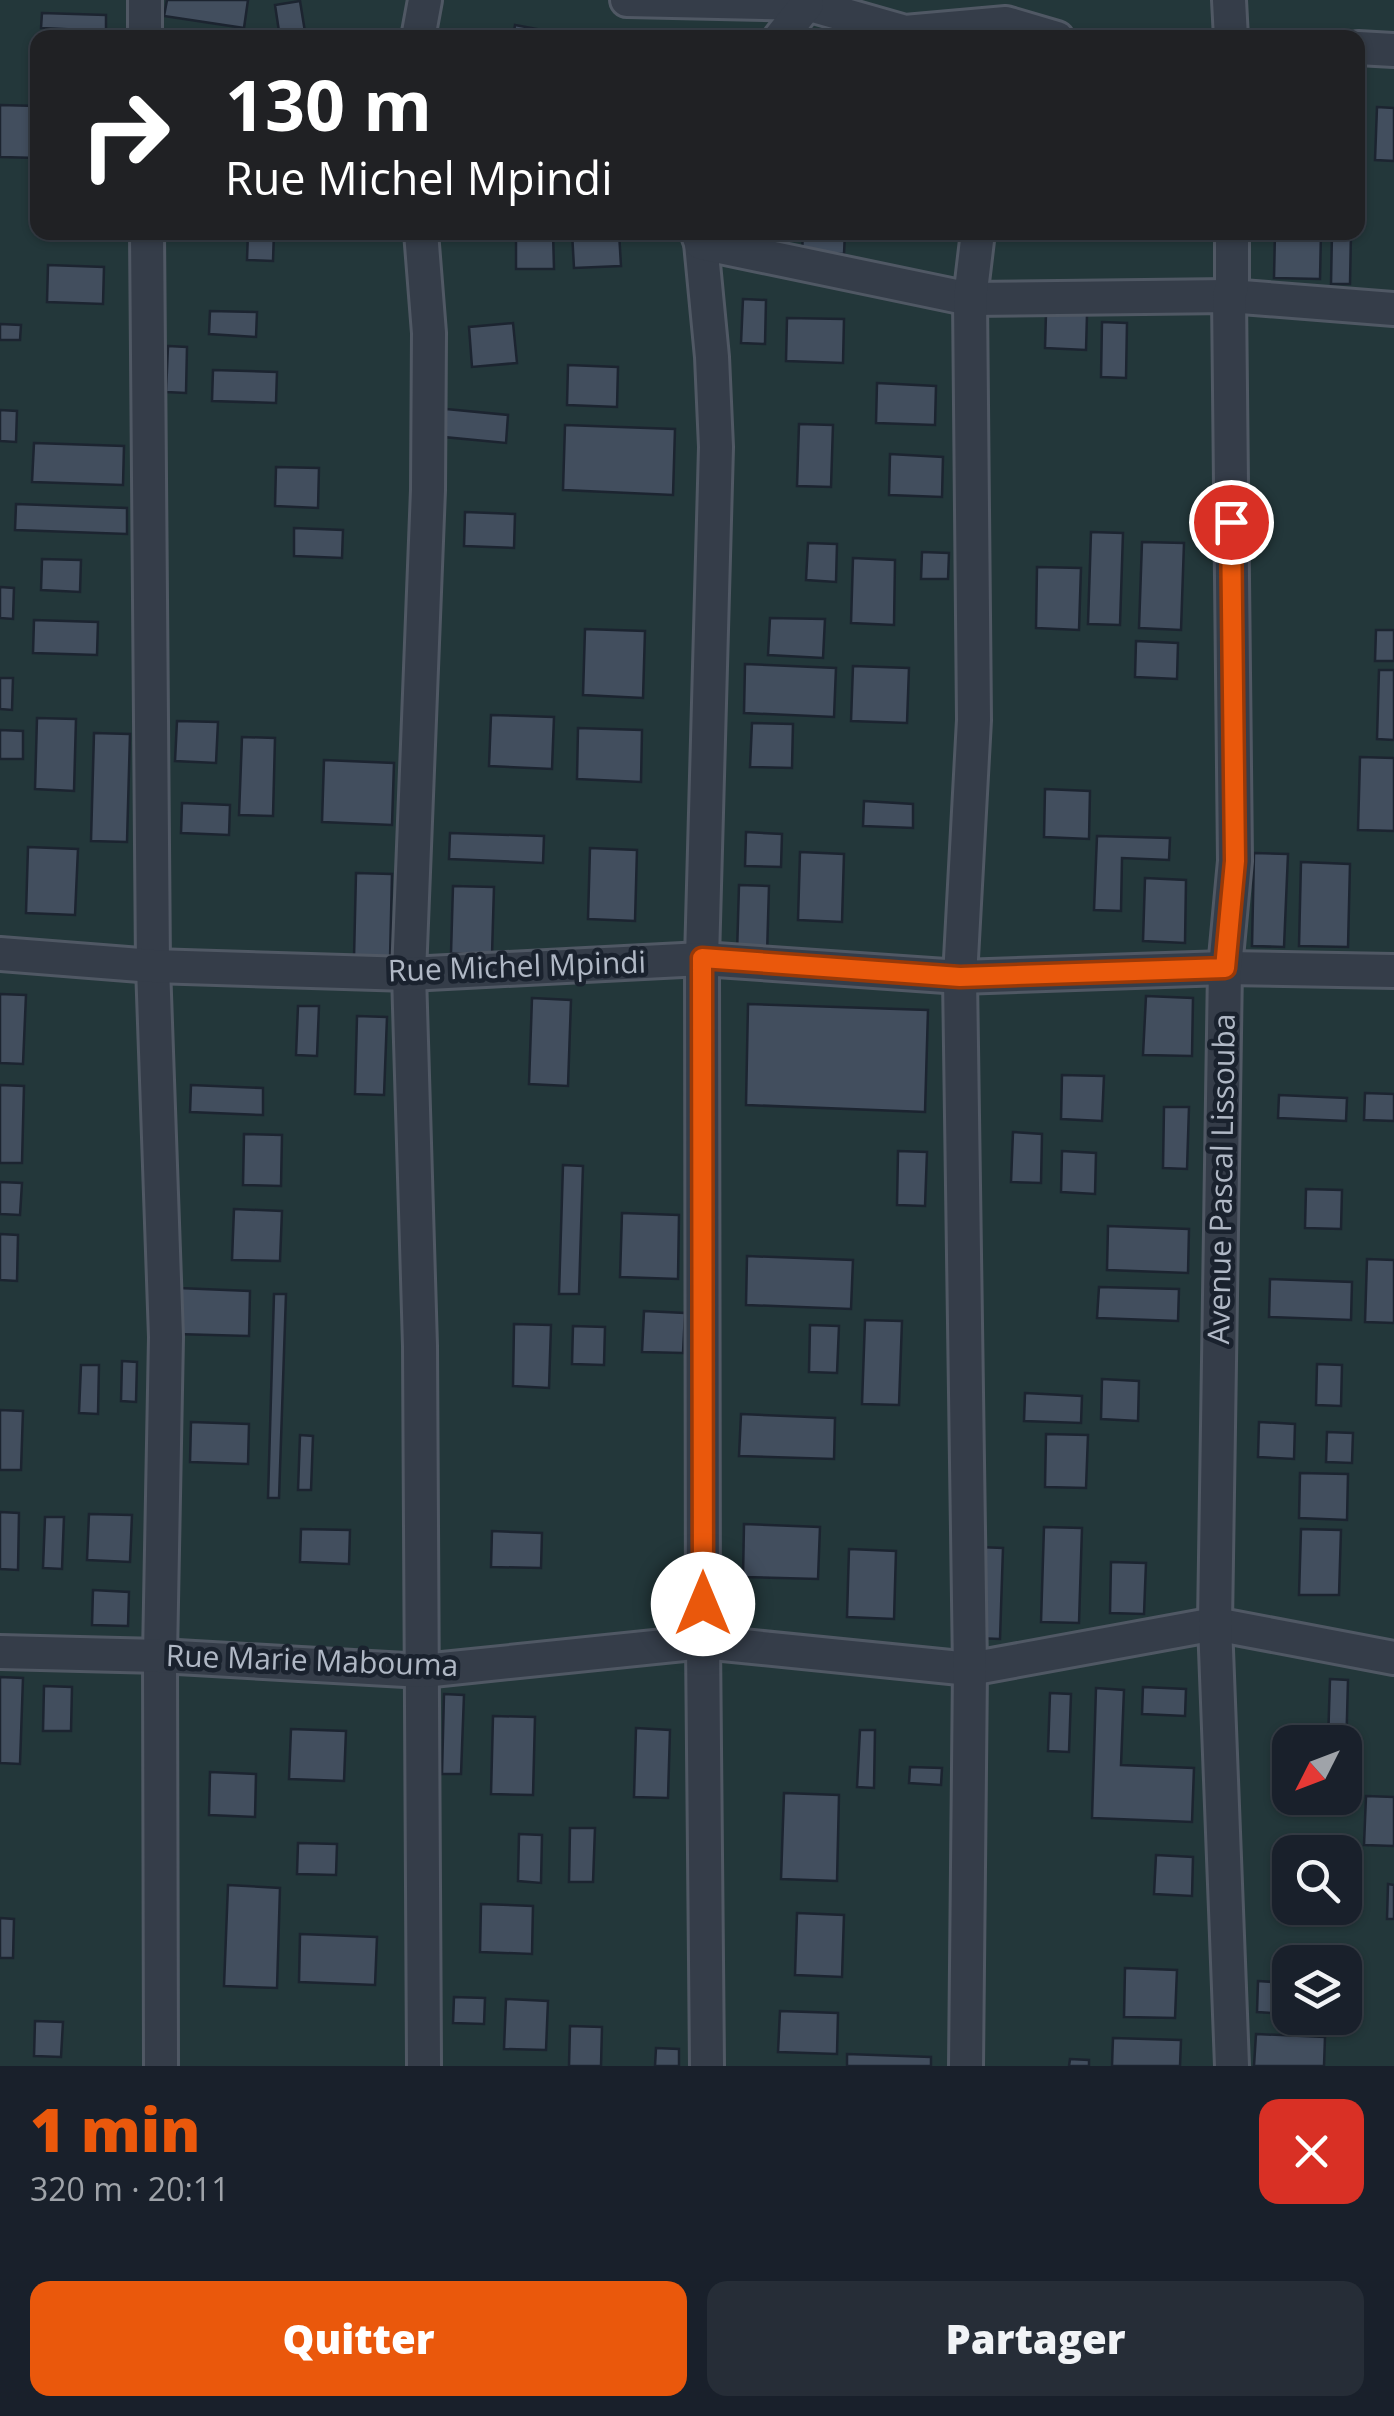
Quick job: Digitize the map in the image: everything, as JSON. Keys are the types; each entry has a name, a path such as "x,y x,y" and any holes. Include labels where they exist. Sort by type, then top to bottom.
{"street":[{"path":"145,0 145,30"},
{"path":"419,30 424,0"},
{"path":"627,0 807,4 898,30"},
{"path":"1229,0 1230,30"},
{"path":"786,30 807,4"},
{"path":"1365,48 1394,50"},
{"path":"147,240 153,966 166,1336 160,1656 161,2066"},
{"path":"423,240 429,333 428,490 409,974 420,1346 424,2066"},
{"path":"699,240 712,357 716,447 702,958 708,2066"},
{"path":"708,240 970,299 1229,296 1394,309"},
{"path":"966,2066 970,1669 960,977 974,720 970,299 977,240"},
{"name":"Avenue Pascal Lissouba","path":"1232,240 1229,296 1235,861 1225,968 1215,1624 1232,2066"},
{"name":"Rue Michel Mpindi","path":"0,954 153,966 409,974 702,958 960,977 1225,968 1394,972"},
{"name":"Rue Marie Mabouma","path":"0,1652 423,1670 703,1642 970,1669 1215,1624 1394,1658"}],"green space":[{"path":"0,0 1394,0 1394,2066 0,2066"}],"building":[{"path":"167,0 248,0 244,28 164,16"},
{"path":"300,1 305,30 279,30 275,5"},
{"path":"42,13 106,15 106,30 41,28"},
{"path":"515,25 542,30 514,30"},
{"path":"0,105 30,106 30,158 0,157"},
{"path":"1377,107 1394,108 1394,161 1375,160"},
{"path":"248,240 274,240 273,261 247,260"},
{"path":"516,240 553,240 554,269 516,269"},
{"path":"572,240 619,240 621,266 574,268"},
{"path":"803,240 845,240 844,254 802,253"},
{"path":"1275,240 1321,240 1320,279 1274,278"},
{"path":"1332,240 1351,240 1350,284 1331,284"},
{"path":"48,265 104,267 103,304 47,302"},
{"path":"743,299 766,300 765,344 741,343"},
{"path":"210,311 257,312 256,337 209,334"},
{"path":"1046,313 1087,315 1086,350 1045,348"},
{"path":"787,318 844,319 843,363 786,361"},
{"path":"1102,322 1127,323 1126,378 1101,377"},
{"path":"513,323 517,363 472,367 469,327"},
{"path":"0,324 21,325 20,340 0,340"},
{"path":"168,346 187,347 186,393 166,392"},
{"path":"568,365 618,367 617,407 567,405"},
{"path":"213,370 277,372 276,403 212,401"},
{"path":"877,383 936,386 935,425 876,423"},
{"path":"446,409 508,415 506,443 444,437"},
{"path":"0,410 17,411 16,442 0,441"},
{"path":"799,424 833,425 831,487 797,486"},
{"path":"565,425 675,429 673,495 563,490"},
{"path":"34,443 124,446 123,485 32,482"},
{"path":"890,454 943,457 942,497 889,495"},
{"path":"276,467 319,468 318,508 275,506"},
{"path":"16,504 127,508 127,534 15,530"},
{"path":"465,512 515,514 514,548 464,546"},
{"path":"294,528 343,530 342,558 294,556"},
{"path":"1091,532 1123,533 1120,625 1088,624"},
{"path":"1142,542 1184,543 1181,630 1139,628"},
{"path":"808,543 837,544 836,582 806,580"},
{"path":"922,552 949,553 948,579 921,579"},
{"path":"853,558 895,560 894,625 851,623"},
{"path":"42,559 81,560 80,592 41,590"},
{"path":"1037,567 1081,568 1079,630 1036,628"},
{"path":"0,587 14,588 13,619 0,618"},
{"path":"770,618 825,619 823,658 768,655"},
{"path":"34,620 98,622 97,655 33,653"},
{"path":"585,629 645,631 643,698 583,695"},
{"path":"1376,630 1394,630 1394,661 1375,661"},
{"path":"1136,641 1178,643 1177,679 1135,677"},
{"path":"745,664 836,668 834,717 744,713"},
{"path":"853,666 909,668 907,723 851,721"},
{"path":"1379,670 1394,670 1394,740 1377,739"},
{"path":"0,678 13,678 12,710 0,709"},
{"path":"491,715 554,717 552,769 489,766"},
{"path":"37,718 76,719 74,791 35,789"},
{"path":"177,721 218,722 216,763 175,761"},
{"path":"752,723 793,724 792,768 750,767"},
{"path":"578,728 642,730 641,782 577,779"},
{"path":"0,730 23,731 23,759 0,759"},
{"path":"94,733 130,734 127,842 91,841"},
{"path":"242,737 275,738 273,816 239,815"},
{"path":"1360,757 1394,758 1394,831 1358,830"},
{"path":"324,760 394,763 392,825 322,822"},
{"path":"1045,789 1090,791 1089,839 1044,837"},
{"path":"864,801 913,804 913,828 863,826"},
{"path":"182,803 230,805 229,835 181,833"},
{"path":"746,832 782,834 781,867 745,866"},
{"path":"450,833 544,836 543,863 449,859"},
{"path":"1097,836 1170,838 1169,860 1122,858 1121,911 1094,910"},
{"path":"28,847 78,849 75,915 26,913"},
{"path":"590,848 637,850 635,921 588,919"},
{"path":"800,852 844,854 842,922 798,920"},
{"path":"1254,853 1288,854 1284,947 1252,946"},
{"path":"1301,862 1350,864 1348,947 1299,946"},
{"path":"356,873 392,874 390,959 354,958"},
{"path":"1145,878 1186,880 1185,943 1143,941"},
{"path":"739,885 769,886 767,955 737,954"},
{"path":"453,886 494,887 492,955 451,953"},
{"path":"0,994 26,995 23,1064 0,1063"},
{"path":"1146,996 1193,998 1192,1056 1143,1055"},
{"path":"532,998 571,1000 568,1086 529,1084"},
{"path":"748,1004 928,1010 925,1112 746,1105"},
{"path":"298,1006 319,1006 317,1056 296,1055"},
{"path":"357,1016 387,1017 384,1095 355,1094"},
{"path":"1062,1075 1104,1076 1102,1121 1061,1119"},
{"path":"0,1085 24,1086 22,1163 0,1163"},
{"path":"191,1085 263,1088 263,1115 190,1112"},
{"path":"1365,1093 1394,1094 1394,1121 1364,1120"},
{"path":"1279,1095 1347,1098 1346,1121 1278,1118"},
{"path":"1164,1107 1189,1107 1187,1169 1163,1168"},
{"path":"1013,1132 1042,1134 1041,1183 1011,1182"},
{"path":"244,1134 282,1135 281,1186 243,1185"},
{"path":"898,1151 927,1152 925,1206 897,1205"},
{"path":"1062,1151 1096,1153 1095,1194 1061,1192"},
{"path":"563,1165 583,1166 579,1294 559,1294"},
{"path":"0,1182 22,1183 20,1215 0,1214"},
{"path":"1306,1189 1342,1190 1341,1229 1305,1228"},
{"path":"234,1209 282,1211 280,1261 232,1260"},
{"path":"622,1213 679,1215 678,1279 620,1277"},
{"path":"1108,1226 1189,1229 1188,1273 1107,1270"},
{"path":"0,1234 18,1235 17,1281 0,1280"},
{"path":"747,1256 853,1260 851,1309 746,1305"},
{"path":"1367,1259 1394,1260 1394,1323 1365,1322"},
{"path":"1270,1279 1352,1282 1351,1320 1269,1317"},
{"path":"1099,1287 1179,1289 1178,1321 1097,1318"},
{"path":"178,1288 250,1291 249,1336 176,1334"},
{"path":"274,1294 286,1294 279,1498 268,1498"},
{"path":"644,1311 685,1313 683,1353 642,1352"},
{"path":"865,1320 902,1321 899,1405 862,1404"},
{"path":"514,1324 551,1325 549,1388 513,1386"},
{"path":"810,1325 839,1326 837,1373 809,1372"},
{"path":"573,1326 605,1327 604,1365 572,1364"},
{"path":"122,1361 137,1362 136,1402 121,1401"},
{"path":"1317,1364 1342,1365 1341,1406 1316,1405"},
{"path":"81,1365 99,1365 98,1414 79,1413"},
{"path":"1102,1379 1139,1381 1138,1421 1101,1419"},
{"path":"1025,1393 1082,1396 1081,1423 1024,1421"},
{"path":"0,1410 23,1411 21,1470 0,1470"},
{"path":"741,1414 835,1418 834,1459 739,1456"},
{"path":"191,1422 249,1424 248,1464 190,1462"},
{"path":"1259,1422 1295,1424 1294,1459 1258,1457"},
{"path":"1327,1432 1353,1433 1352,1463 1326,1462"},
{"path":"1046,1434 1088,1435 1086,1488 1045,1487"},
{"path":"300,1435 313,1436 311,1490 298,1490"},
{"path":"1300,1473 1348,1474 1347,1520 1299,1518"},
{"path":"0,1512 19,1513 18,1570 0,1569"},
{"path":"89,1514 132,1515 130,1562 87,1560"},
{"path":"45,1517 64,1517 62,1569 43,1568"},
{"path":"744,1524 820,1527 818,1579 743,1577"},
{"path":"1044,1527 1082,1528 1079,1623 1041,1622"},
{"path":"301,1529 350,1530 349,1564 300,1562"},
{"path":"1301,1529 1341,1530 1339,1595 1299,1595"},
{"path":"492,1531 542,1533 541,1568 491,1567"},
{"path":"979,1547 1003,1548 1000,1639 976,1638"},
{"path":"849,1549 896,1551 894,1619 847,1617"},
{"path":"1111,1562 1146,1563 1144,1614 1110,1613"},
{"path":"93,1590 129,1592 128,1626 92,1625"},
{"path":"0,1677 23,1678 20,1764 0,1763"},
{"path":"1330,1679 1348,1680 1347,1725 1329,1725"},
{"path":"44,1686 72,1687 71,1731 43,1731"},
{"path":"1143,1687 1186,1689 1185,1716 1142,1714"},
{"path":"1096,1688 1124,1690 1121,1765 1194,1768 1192,1822 1092,1818"},
{"path":"1050,1693 1071,1694 1069,1752 1048,1751"},
{"path":"444,1694 464,1695 461,1774 442,1774"},
{"path":"493,1716 535,1717 533,1795 491,1794"},
{"path":"636,1728 670,1730 668,1798 634,1797"},
{"path":"291,1729 346,1731 344,1781 289,1779"},
{"path":"860,1730 875,1730 874,1788 857,1787"},
{"path":"910,1767 942,1768 941,1785 909,1783"},
{"path":"210,1772 256,1774 255,1817 209,1815"},
{"path":"784,1793 839,1795 837,1881 781,1879"},
{"path":"1366,1796 1394,1797 1394,1846 1364,1845"},
{"path":"570,1828 595,1828 593,1882 569,1882"},
{"path":"519,1834 542,1835 541,1883 518,1881"},
{"path":"298,1843 337,1844 336,1875 297,1874"},
{"path":"1156,1855 1193,1857 1192,1896 1154,1894"},
{"path":"1388,1884 1394,1885 1394,1919 1387,1919"},
{"path":"228,1885 280,1888 277,1988 224,1986"},
{"path":"481,1904 533,1906 532,1954 480,1952"},
{"path":"797,1913 844,1915 842,1977 795,1975"},
{"path":"0,1918 14,1919 13,1958 0,1958"},
{"path":"300,1934 377,1937 375,1985 299,1982"},
{"path":"1125,1968 1177,1970 1175,2018 1124,2017"},
{"path":"1258,1981 1272,1982 1272,2013 1257,2012"},
{"path":"454,1997 485,1998 484,2024 453,2023"},
{"path":"506,1999 548,2001 546,2050 504,2049"},
{"path":"780,2011 838,2013 837,2054 778,2052"},
{"path":"35,2021 63,2022 61,2057 34,2056"},
{"path":"570,2026 602,2027 601,2066 569,2066"},
{"path":"1256,2034 1325,2037 1324,2066 1254,2066"},
{"path":"1113,2038 1181,2040 1180,2066 1112,2066"},
{"path":"656,2048 679,2049 679,2066 655,2066"},
{"path":"847,2054 931,2057 931,2066 847,2066"},
{"path":"1070,2059 1089,2060 1089,2066 1069,2066"}],"route":[{"path":"703,1604 702,958 960,977 1225,968 1235,861 1231,522"}]}
